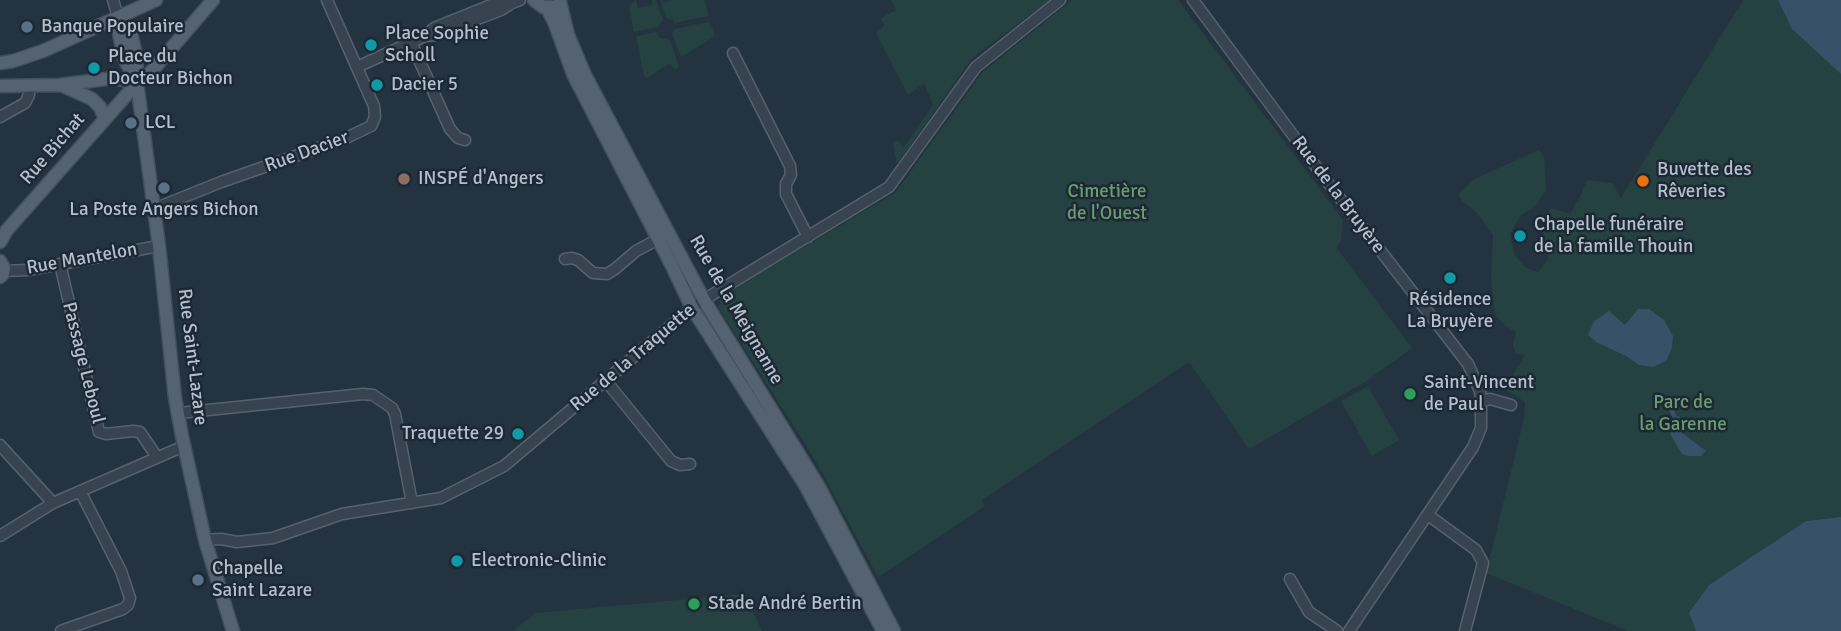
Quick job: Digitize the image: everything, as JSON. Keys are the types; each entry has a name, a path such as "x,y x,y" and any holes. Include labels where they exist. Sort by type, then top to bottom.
{"main road":[{"path":"0,63 43,51 156,0"},
{"name":"Rue Bichat","path":"0,242 7,230 213,0"},
{"path":"534,0 547,8 561,1"},
{"name":"Rue de la Meignanne","path":"561,1 575,54 664,236 692,308 805,485 883,631"},
{"name":"Rue de la Meignanne","path":"547,8 573,74 664,236 819,487 894,631"},
{"name":"Rue Saint-Lazare","path":"118,18 130,30 136,54 137,83 159,246 175,398 205,540 232,631"},
{"path":"0,86 60,85 113,78 137,83"},
{"path":"60,85 92,99 100,107 105,119"}],"street":[{"path":"113,0 118,18"},
{"name":"Rue Dacier","path":"154,209 369,128 373,123 374,106 327,0"},
{"name":"Rue de la Traquette","path":"205,540 237,542 273,538 342,513 441,498 504,466 692,308 889,187 976,66 1060,0"},
{"name":"Rue de la Bruyère","path":"1192,0 1468,364 1480,397"},
{"path":"357,67 425,36 435,35 491,14 516,1"},
{"path":"411,42 450,129 458,138 465,140"},
{"path":"733,53 790,166 791,175 786,184 786,194 808,237"},
{"path":"0,117 25,103 30,86"},
{"path":"565,259 578,260 593,273 607,274 636,251 664,236"},
{"name":"Rue Mantelon","path":"1,270 28,270 159,246"},
{"name":"Passage Leboul","path":"60,264 99,432 140,432 157,457"},
{"path":"606,381 671,461 680,465 690,464"},
{"path":"179,413 373,395 392,408 395,414 412,503"},
{"path":"1349,631 1473,447 1481,428 1480,397 1511,405"},
{"path":"0,445 53,503"},
{"path":"0,536 53,503 184,446"},
{"path":"61,631 123,608 129,602 130,595 121,571 80,491"},
{"path":"1428,515 1476,550 1483,563 1465,631"},
{"path":"1290,579 1308,612 1337,631"}],"green space":[{"path":"636,0 638,8 652,5 652,0 656,0 663,20 658,27 634,32 629,6"},
{"path":"660,0 664,3 671,0 704,0 709,16 674,23 666,18"},
{"path":"891,0 1050,0 972,58 897,164 893,144 897,140 904,147 933,105 924,83 908,95 876,33 884,26 881,18 896,10"},
{"name":"Cimetière de l'Ouest","path":"1072,0 1178,0 1343,220 1341,241 1336,247 1412,348 1365,382 1249,449 1189,362 982,500 985,506 878,577 814,458 718,307 722,296 895,193 982,73"},
{"name":"Parc de la Garenne","path":"1743,0 1778,0 1792,29 1841,73 1841,517 1806,521 1691,619 1696,631 1628,631 1486,573 1524,419 1525,402 1504,388 1525,355 1516,354 1513,345 1516,332 1504,325 1495,314 1491,278 1493,235 1477,213 1461,200 1459,194 1474,179 1539,150 1544,157 1546,190 1535,207 1521,215 1510,234 1514,254 1526,268 1538,272 1548,259 1542,222 1551,208 1570,214 1587,180 1612,183 1621,198"},
{"path":"710,22 715,36 681,57 672,34 675,29"},
{"path":"656,32 660,38 670,40 679,67 675,70 670,63 647,78 644,76 636,36"},
{"path":"1368,386 1399,440 1372,456 1341,401"},
{"name":"Stade André Bertin","path":"744,594 762,631 513,631 535,613"}],"water":[{"path":"1778,0 1841,0 1841,74 1792,29"},
{"path":"1638,309 1649,309 1664,320 1673,336 1672,348 1666,361 1653,367 1639,365 1588,335 1594,321 1609,311 1625,325"},
{"path":"1671,402 1676,415 1684,420 1681,432 1706,451 1701,456 1682,454 1670,434 1674,429 1674,420 1665,403"},
{"path":"1841,517 1841,631 1696,631 1689,613 1709,585 1806,521"}],"place":[{"name":"Banque Populaire","path":"27,27"},
{"name":"Place Sophie Scholl","path":"371,45"},
{"name":"Place du Docteur Bichon","path":"94,68"},
{"name":"Dacier 5","path":"377,85"},
{"name":"LCL","path":"131,123"},
{"name":"INSPÉ d'Angers","path":"404,179"},
{"name":"Buvette des Rêveries","path":"1643,181"},
{"name":"La Poste Angers Bichon","path":"164,188"},
{"name":"Chapelle funéraire de la famille Thouin","path":"1520,236"},
{"name":"Résidence La Bruyère","path":"1450,278"},
{"name":"Saint-Vincent de Paul","path":"1410,394"},
{"name":"Traquette 29","path":"518,434"},
{"name":"Electronic-Clinic","path":"457,561"},
{"name":"Chapelle Saint Lazare","path":"198,580"},
{"name":"Stade André Bertin","path":"694,604"}]}
